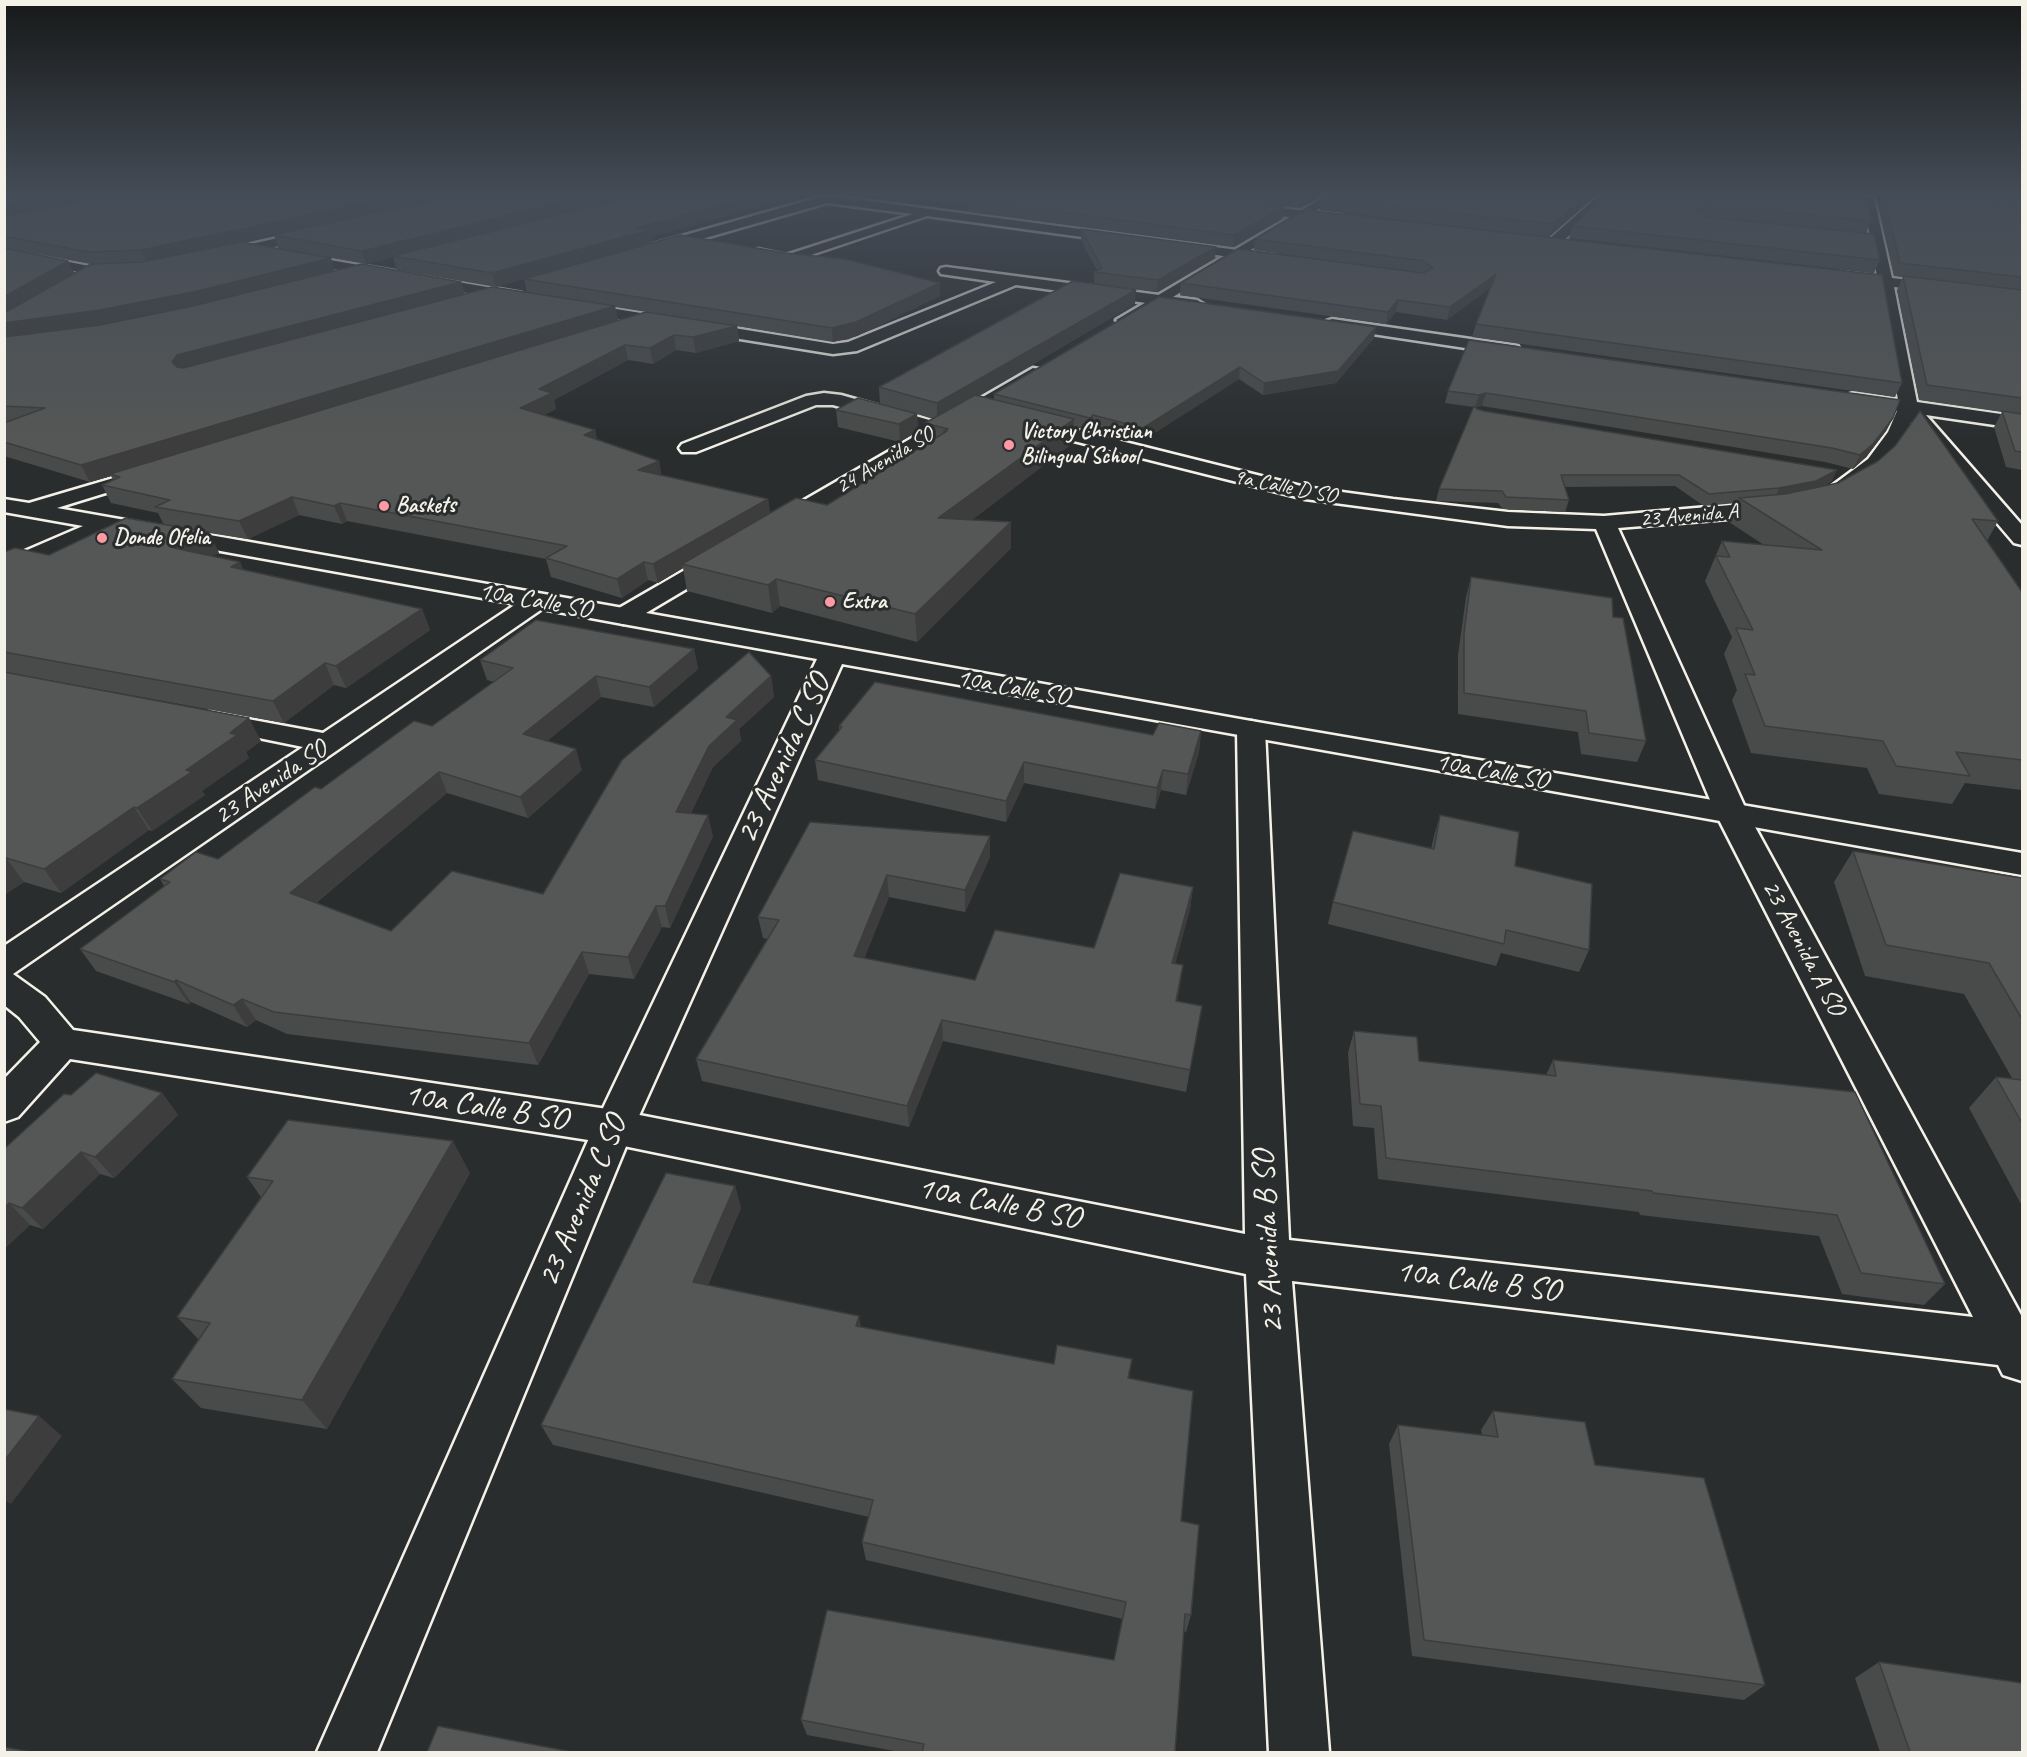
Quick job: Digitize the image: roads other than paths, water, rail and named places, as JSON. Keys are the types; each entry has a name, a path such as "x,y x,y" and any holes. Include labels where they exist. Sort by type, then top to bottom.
{"street":[{"path":"74,282 79,279"},
{"path":"417,279 540,301"},
{"path":"1006,279 1218,308"},
{"path":"1112,327 1192,279"},
{"path":"1861,279 2022,297"},
{"path":"1885,279 1908,406 2022,538"},
{"path":"562,305 833,349 851,347 1014,280"},
{"path":"462,303 530,284"},
{"path":"606,333 651,319"},
{"path":"1313,321 1476,348 1530,353"},
{"name":"24 Avenida SO","path":"756,537 1045,367"},
{"path":"1839,397 2022,423"},
{"path":"689,448 813,400 824,399 834,399 940,429"},
{"path":"1818,500 1858,478 1875,463 1897,433 1908,406"},
{"name":"9a Calle D SO","path":"972,409 1305,493 1508,519 1604,524"},
{"path":"28,510 165,468"},
{"path":"1825,470 1858,478"},
{"name":"23 Avenida A","path":"1604,524 1774,509 1796,504"},
{"name":"10a Calle SO","path":"4,505 103,525 623,616 832,656 2022,864"},
{"name":"23 Avenida A SO","path":"1604,524 1732,814 2019,1351"},
{"path":"4,569 103,525"},
{"path":"623,616 736,549"},
{"name":"23 Avenida SO","path":"4,964 537,601"},
{"name":"23 Avenida C SO","path":"347,1752 615,1127 832,656"},
{"path":"190,717 329,743"},
{"name":"23 Avenida B SO","path":"1251,730 1268,1258 1299,1752"},
{"path":"4,985 32,1007 62,1043 4,1106"},
{"name":"10a Calle B SO","path":"62,1043 615,1127 1268,1258 2019,1351"}],"place":[{"name":"Victory Christian Bilingual School","path":"1009,445"},
{"name":"Baskets","path":"384,506"},
{"name":"Donde Ofelia","path":"102,538"},
{"name":"Extra","path":"830,602"}]}
